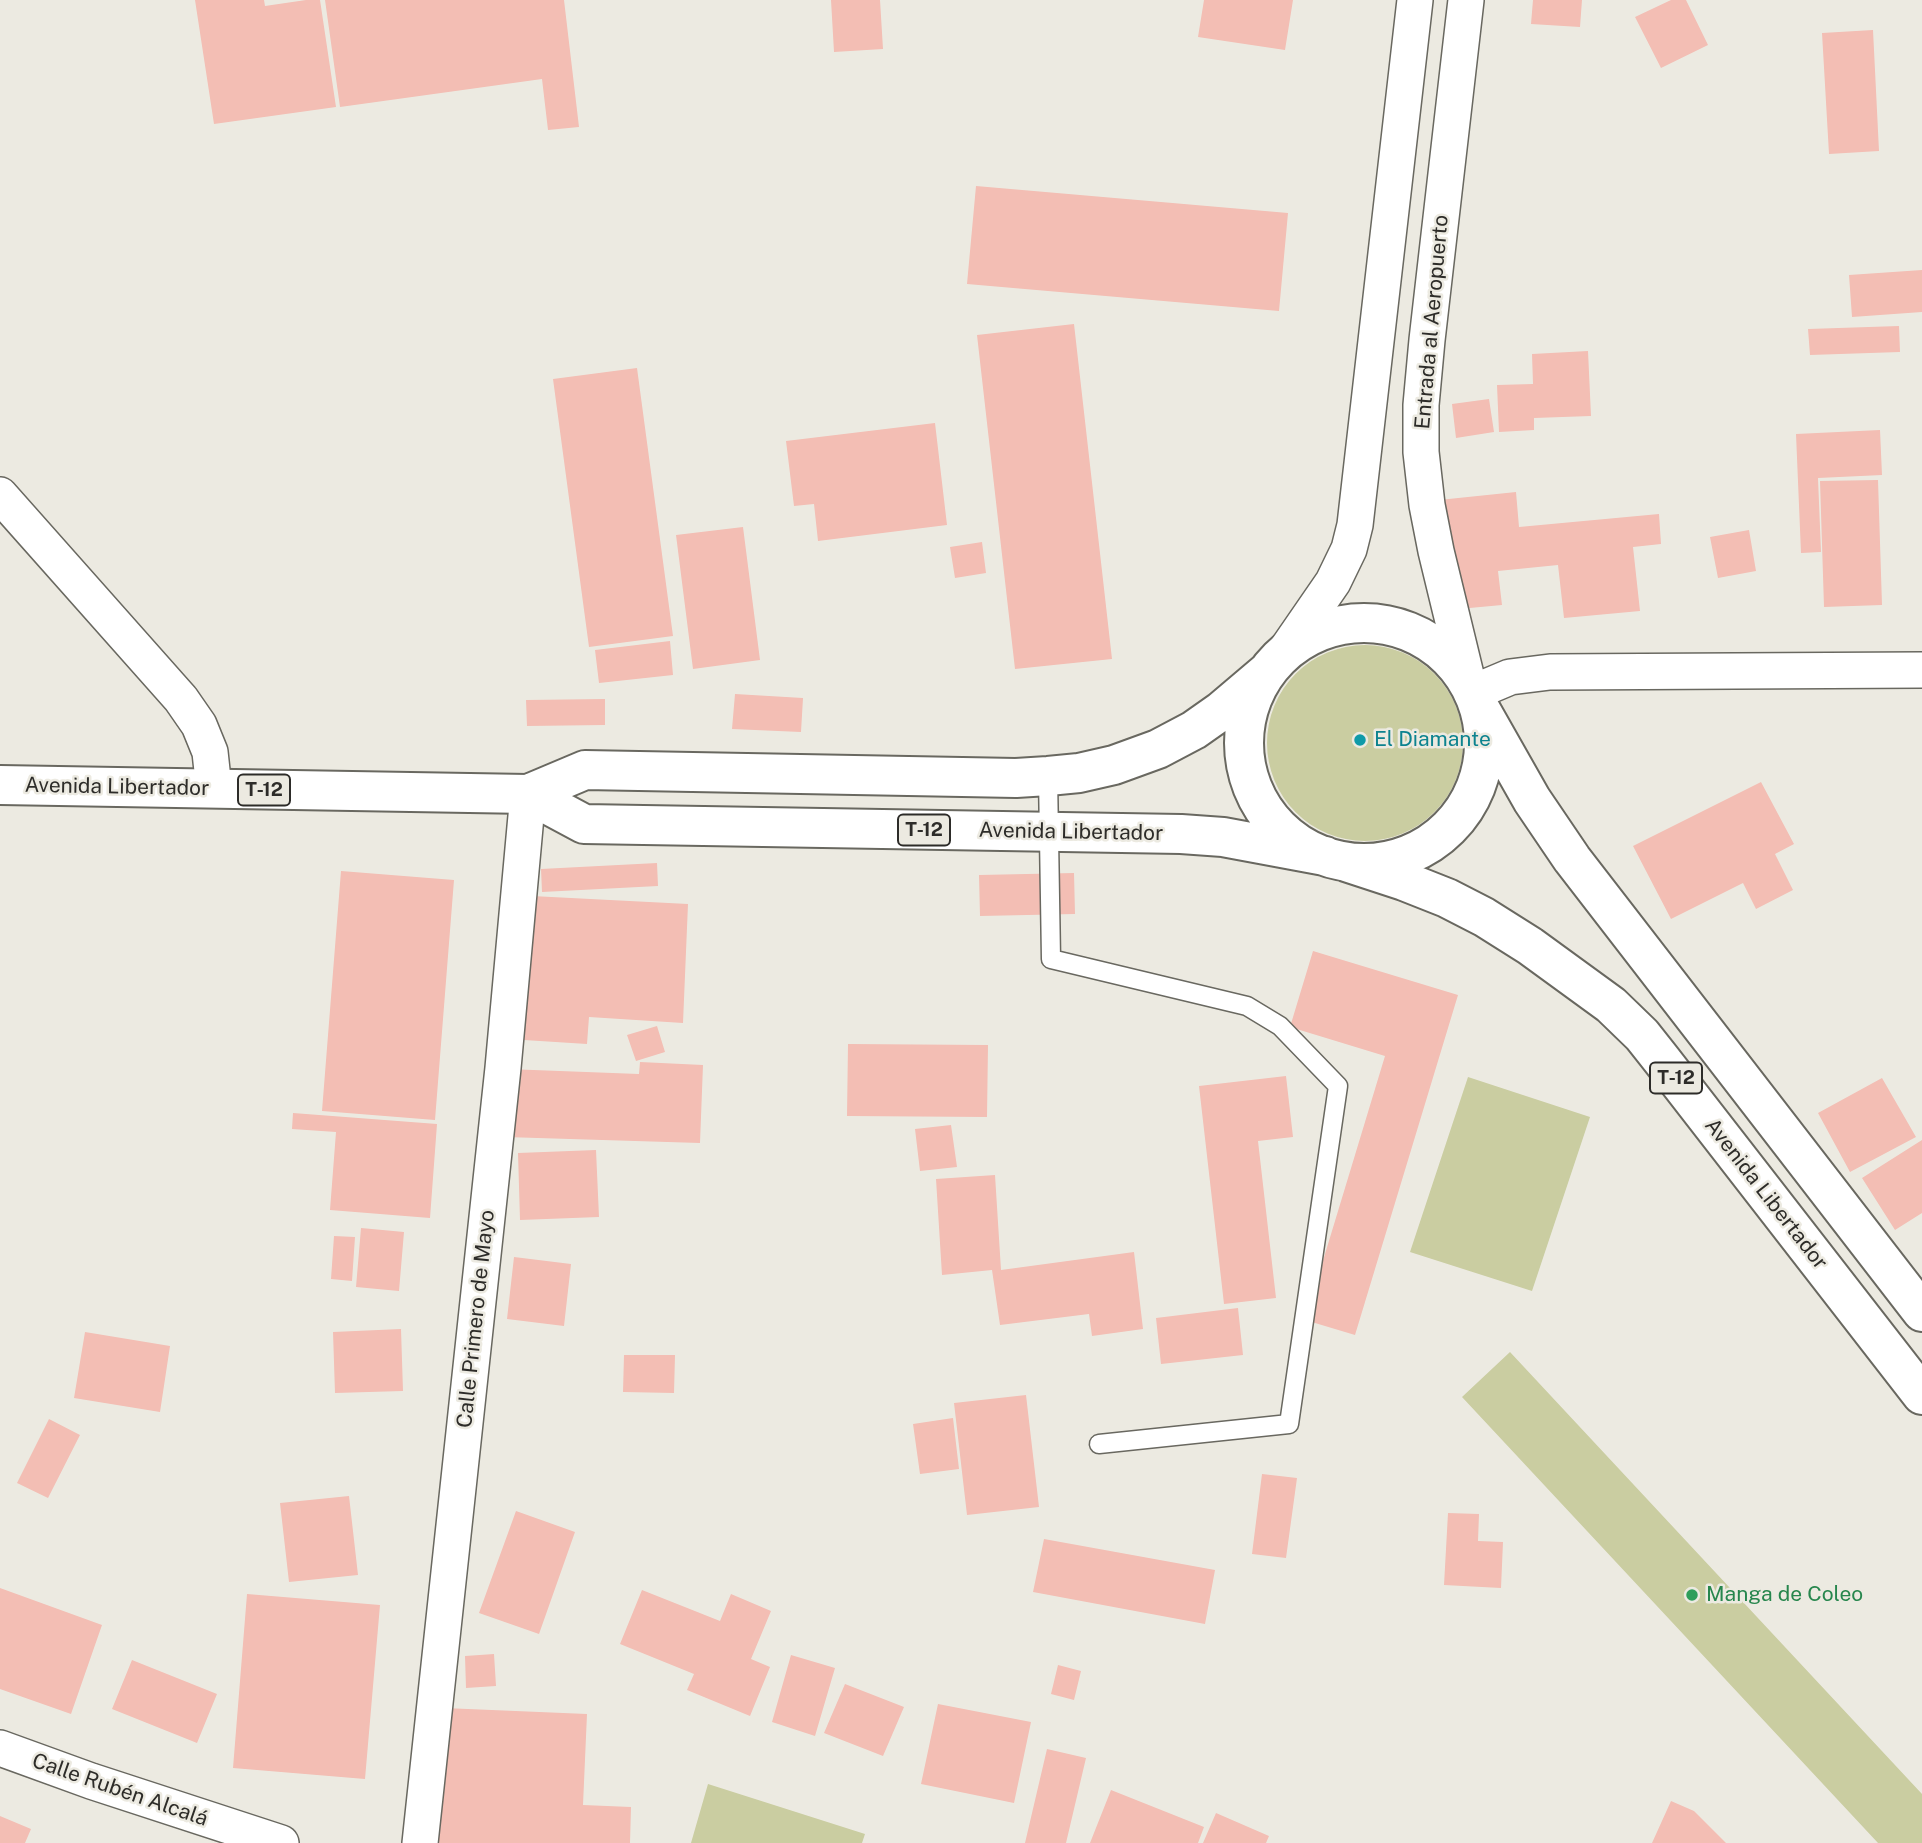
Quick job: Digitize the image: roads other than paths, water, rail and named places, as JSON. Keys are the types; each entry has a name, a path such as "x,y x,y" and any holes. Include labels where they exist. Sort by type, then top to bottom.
{"highway":[{"name":"T-12","path":"1473,693 1483,724 1485,745 1480,777 1461,815 1446,831 1420,850 1399,858 1368,863 1336,859 1296,842 1265,812 1255,794 1245,763 1245,720 1252,700 1275,664 1299,642 1339,626 1382,625 1413,634 1440,650 1456,666 1473,693 1532,800 1572,859 1922,1312"},
{"name":"Avenida Libertador","path":"0,785 528,794 585,770 1016,778 1048,776 1079,773 1114,765 1158,749 1222,711 1275,664"},
{"name":"Avenida Libertador","path":"528,794 584,824 1181,834 1223,837 1336,859 1447,898 1483,917 1564,970 1611,1005 1642,1035 1922,1395"}],"street":[{"path":"1275,664 1333,582 1349,549 1355,525 1415,0"},
{"name":"Entrada al Aeropuerto","path":"1466,0 1426,353 1421,405 1421,452 1436,551 1473,693"},
{"path":"0,495 181,699 199,724 210,752 214,789"},
{"path":"1473,693 1510,677 1550,672 1922,670"},
{"name":"Calle Primero de Mayo","path":"420,1843 503,1068 528,794"},
{"name":"Calle Rubén Alcalá","path":"0,1748 281,1843"}],"lane":[{"path":"1048,776 1051,959 1247,1006 1280,1026 1338,1086 1289,1423 1099,1444"}],"place":[{"name":"El Diamante","path":"1360,740"},
{"name":"Manga de Coleo","path":"1692,1595"}]}
